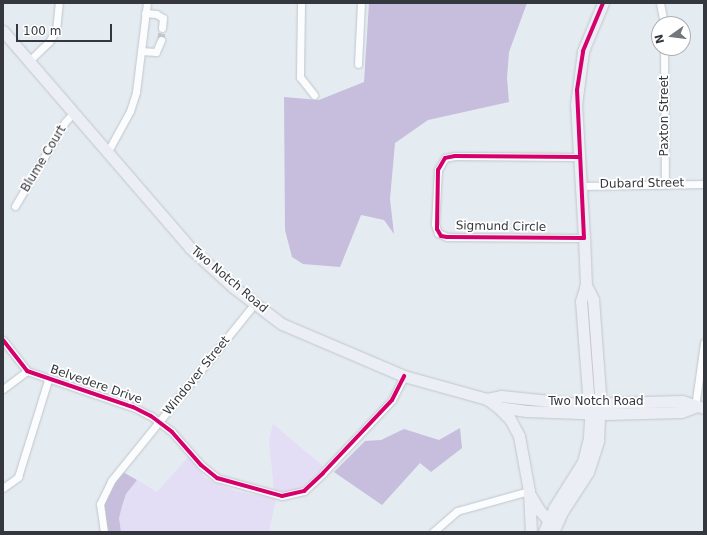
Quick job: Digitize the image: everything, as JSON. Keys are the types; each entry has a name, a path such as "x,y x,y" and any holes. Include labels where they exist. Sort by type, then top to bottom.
{"main road":[{"path":"544,532 552,526 591,466 598,441 594,408 593,299 586,285 576,105 580,65 592,24 603,3"},
{"name":"Two Notch Road","path":"3,31 74,112 106,153 199,258 282,324 318,342 404,376 487,399 498,407 520,411 594,408 682,401 700,408"},
{"name":"Two Notch Road","path":"487,399 502,396 594,408"},
{"path":"498,407 510,419 519,436"},
{"path":"520,411 519,436 529,491 531,532"},
{"path":"529,491 540,511 552,526"}],"street":[{"path":"29,61 49,42 56,30 59,3"},
{"path":"106,153 130,111 136,92 147,3"},
{"path":"301,3 300,77 314,95"},
{"path":"358,64 361,3"},
{"path":"660,3 662,16"},
{"path":"146,13 156,14 163,18 162,28"},
{"path":"141,51 156,52 161,40"},
{"name":"Paxton Street","path":"664,56 666,183"},
{"name":"Blume Court","path":"15,206 65,122 74,112"},
{"name":"Sigmund Circle","path":"579,157 455,156 445,158 438,170 435,224 438,233 447,237 584,238"},
{"name":"Dubard Street","path":"581,186 666,183 704,184"},
{"name":"Windover Street","path":"104,532 100,510 104,493 255,303"},
{"name":"Belvedere Drive","path":"3,340 27,371 48,380 133,406 160,422 205,469 217,478 269,494 292,496 304,490 323,473 392,400 404,376"},
{"path":"700,408 704,343"},
{"path":"3,389 27,371"},
{"path":"3,488 18,477 48,380"},
{"path":"433,532 457,511 529,491"}],"shaded area":[{"path":"369,3 527,3 509,52 507,78 509,102 428,120 395,143 390,199 394,234 384,220 361,215 340,267 303,264 292,257 285,230 284,97 319,100 364,82"},
{"path":"273,424 323,466 298,490 280,494 274,490 269,440"},
{"path":"460,428 462,448 431,472 420,463 382,505 334,472 365,441 381,440 404,429 439,440"},
{"path":"189,456 205,478 236,491 276,499 269,532 121,532 119,518 122,506 126,494 137,480 157,492"},
{"path":"123,472 137,480 126,494 122,506 119,518 121,532 108,532 103,509 112,486"}],"tunnel":[{"path":"161,40 162,28"}],"cycle path":[{"path":"579,157 455,156 445,158 438,170 437,229 441,236 447,237 584,238 577,90 583,51 603,3"},
{"path":"3,340 27,371 133,407 151,416 172,432 201,465 217,478 282,496 304,491 323,473 392,400 404,376"}]}
